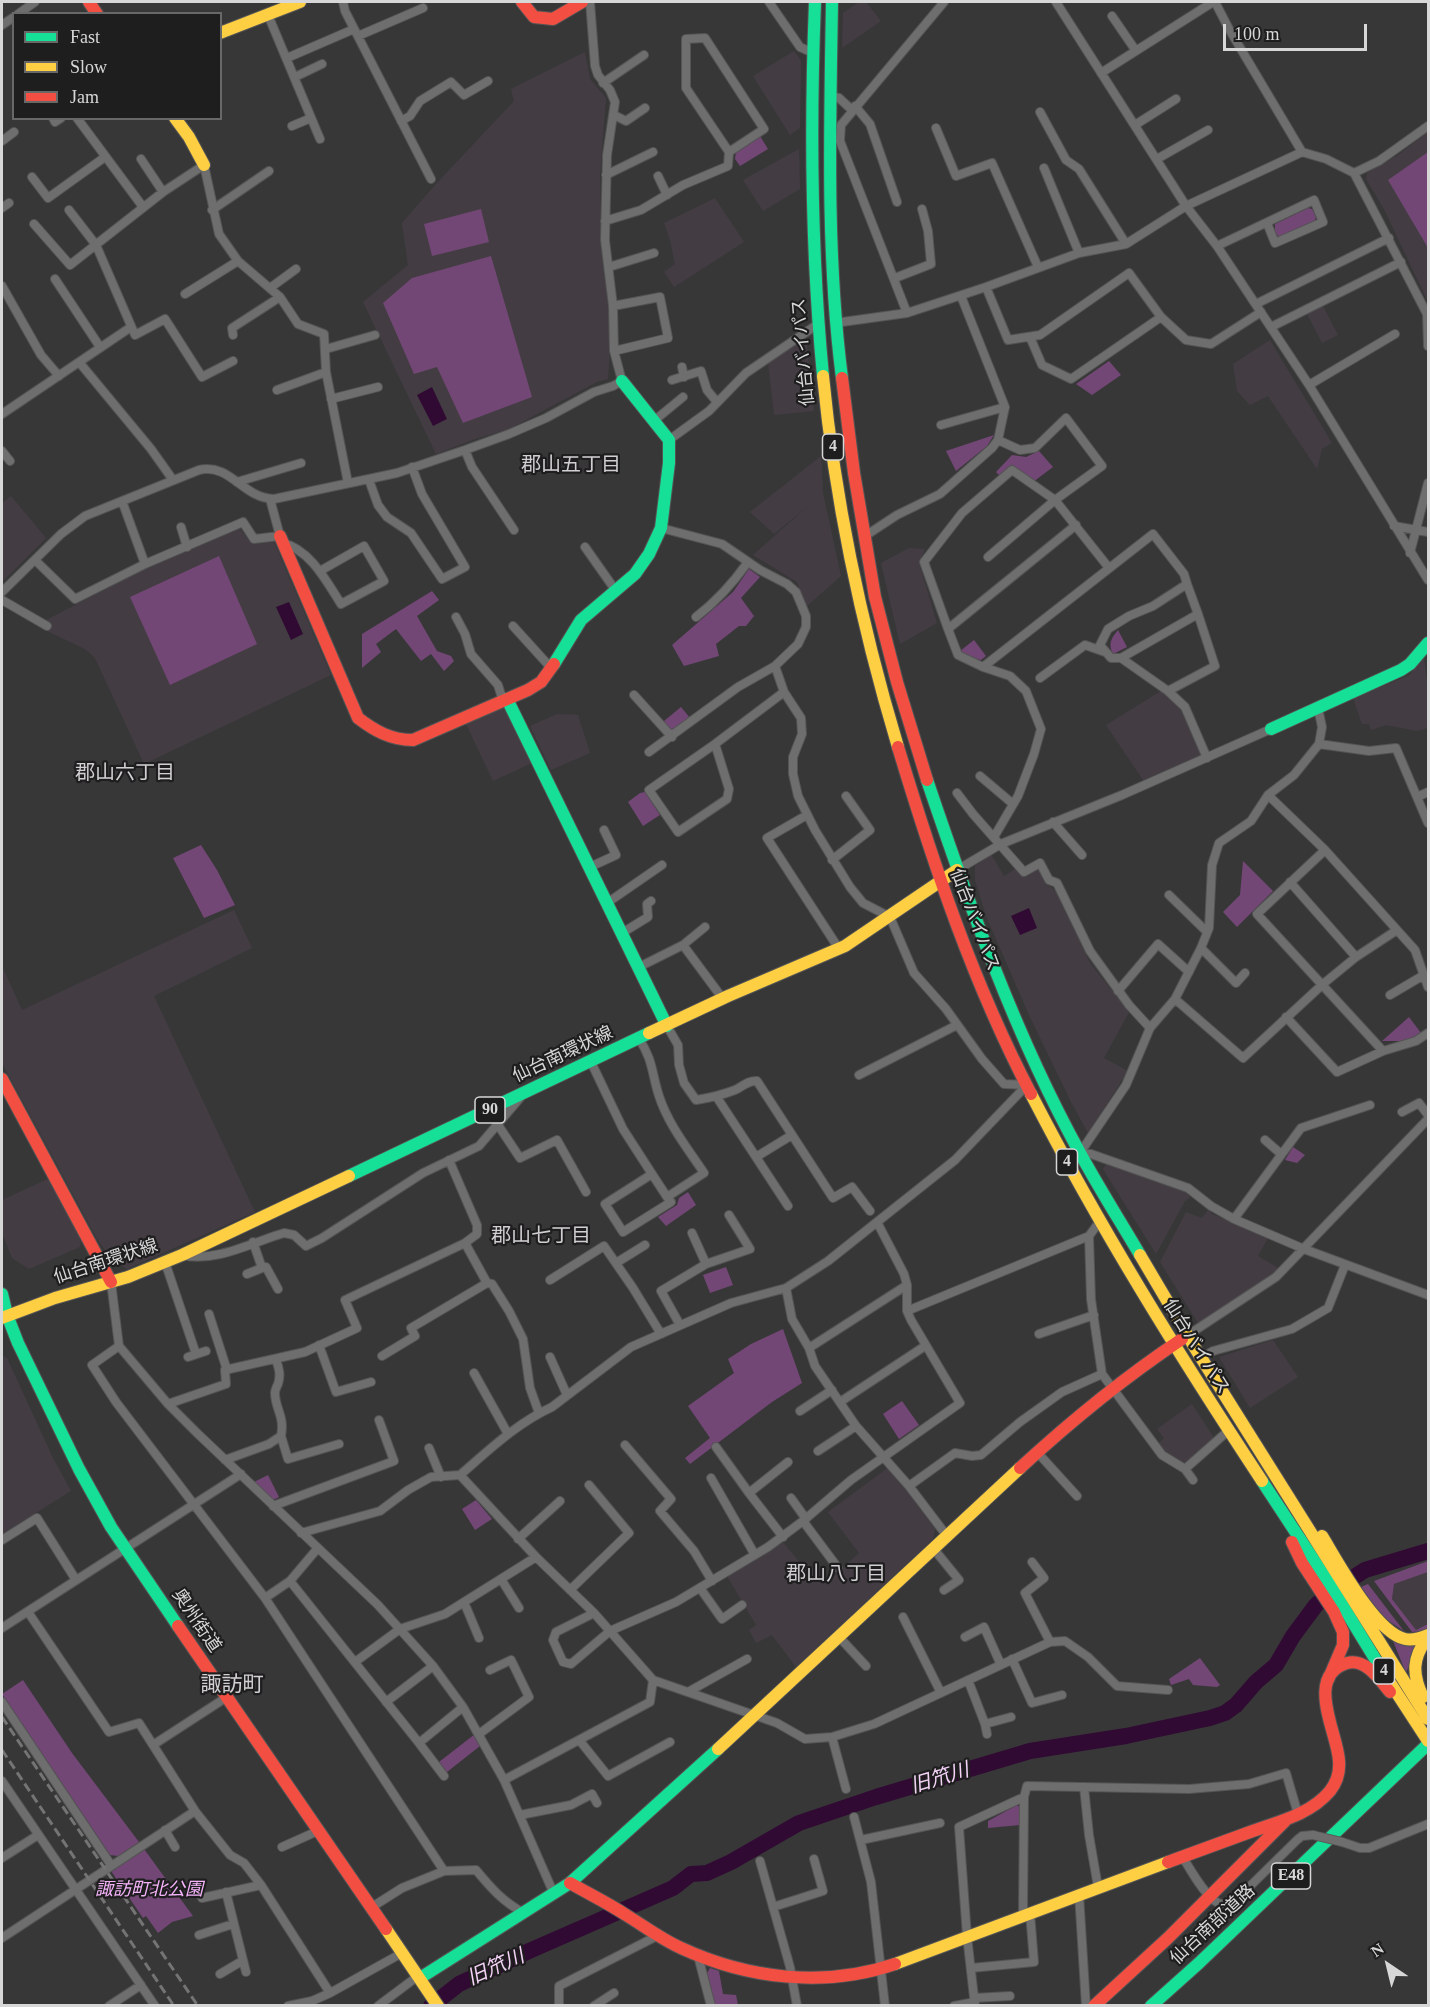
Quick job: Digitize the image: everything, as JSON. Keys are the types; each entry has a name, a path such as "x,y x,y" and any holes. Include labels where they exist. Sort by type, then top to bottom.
{"main road":[{"path":"222,32 300,2"},
{"path":"522,2 534,16 553,20 582,2"},
{"name":"仙台バイパス","path":"815,2 812,152 818,324 829,428 857,590 891,728 939,881 996,1021 1100,1221 1173,1345 1228,1431 1276,1505 1316,1554"},
{"name":"仙台バイパス","path":"832,2 829,171 835,323 854,473 875,597 897,682 957,870 994,969 1042,1077 1080,1153 1188,1335 1268,1462 1316,1554 1423,1722 1428,1743"},
{"path":"176,120 189,137 204,165"},
{"path":"281,540 358,718 370,728 391,737 413,740 505,700 541,682 552,669 581,620 635,574 661,528 669,463 669,440 622,381"},
{"path":"1266,731 1401,670 1410,664 1428,643"},
{"path":"505,700 590,867 667,1026"},
{"name":"仙台南環状線","path":"3,1317 55,1298 111,1282 182,1255 723,999 839,949 957,870"},
{"path":"2,1079 111,1282"},
{"name":"奥州街道","path":"2,1294 3,1317 71,1458 126,1550 320,1830 438,2006"},
{"path":"421,1981 570,1883 754,1716 1057,1434 1140,1367 1188,1335"},
{"path":"1316,1554 1352,1610 1379,1621 1401,1638 1410,1640 1428,1636"},
{"path":"570,1883 698,1956 750,1970 791,1977 839,1978 882,1968 1293,1816 1315,1805 1332,1787 1339,1769 1324,1693 1330,1669 1344,1645 1344,1636 1352,1610"},
{"path":"1423,1722 1427,1705 1416,1683 1413,1670 1417,1654 1428,1636"},
{"path":"1328,1680 1340,1666 1356,1662 1369,1668 1423,1722"},
{"name":"仙台南部道路","path":"1151,2006 1199,1963 1428,1743"},
{"path":"1094,2006 1134,1971 1293,1816"}],"street":[{"path":"21,12 35,2"},
{"path":"343,2 345,11 431,179"},
{"path":"2,592 61,534 85,516 211,467 261,498 270,499 369,480 509,434 546,418 594,392 622,381 614,351 613,306 605,240 607,155 615,102 595,66 590,2"},
{"path":"770,2 800,47 813,53"},
{"path":"907,313 840,141 841,124 944,2"},
{"path":"1056,2 1186,206 1217,246 1309,385 1428,580"},
{"path":"1101,73 1214,2 1302,152"},
{"path":"287,58 423,8"},
{"path":"268,15 320,139"},
{"path":"1112,16 1136,51"},
{"path":"605,221 641,210 682,185 728,166 729,152 686,88 686,39 705,38 764,129 729,152"},
{"path":"603,83 644,55"},
{"path":"295,77 322,64"},
{"path":"401,121 410,116 420,101 451,82 464,95 488,81"},
{"path":"830,96 839,98 870,124 897,202"},
{"path":"1135,124 1176,99"},
{"path":"614,115 626,121 645,108"},
{"path":"1040,112 1066,160 1079,170 1126,244"},
{"path":"292,126 311,118"},
{"path":"78,120 143,207"},
{"path":"1354,173 1379,161 1428,126"},
{"path":"936,128 956,176 992,163 1038,267"},
{"path":"1157,159 1208,130"},
{"path":"2,141 14,132"},
{"path":"606,175 653,152"},
{"path":"835,323 907,313 961,296 1079,252 1126,244 1186,206 1302,152 1326,159 1354,173 1428,315 1428,346"},
{"path":"32,177 48,198 105,157"},
{"path":"141,159 163,192"},
{"path":"34,224 70,265 163,192 204,165 219,234 238,261 280,297 298,324 324,334 326,372 348,483"},
{"path":"1044,168 1079,252"},
{"path":"213,210 269,171"},
{"path":"658,177 667,195"},
{"path":"1217,246 1314,200 1323,222 1275,243 1267,223"},
{"path":"895,278 931,264 928,231 922,209"},
{"path":"69,210 96,245 135,335 165,319 202,377 233,362"},
{"path":"986,287 1008,340 1040,335 1129,273 1161,317 1186,340 1211,344 1258,308 1389,238"},
{"path":"609,267 654,253"},
{"path":"184,294 238,261"},
{"path":"1270,327 1401,262"},
{"path":"270,288 296,269"},
{"path":"55,279 100,347"},
{"path":"2,286 41,355 59,376"},
{"path":"865,536 897,515 940,494 998,440 1005,407 961,296"},
{"path":"233,334 232,328 280,297"},
{"path":"613,306 660,297 668,338 614,351"},
{"path":"1030,337 1042,365 1071,379 1161,317"},
{"path":"669,440 681,433 717,402 746,373 818,324"},
{"path":"2,414 131,327"},
{"path":"1309,385 1395,334"},
{"path":"326,350 375,335"},
{"path":"79,362 151,449 173,480"},
{"path":"682,367 684,377"},
{"path":"672,380 701,371 707,390 717,402"},
{"path":"277,390 326,372"},
{"path":"331,399 378,387"},
{"path":"655,420 683,398"},
{"path":"941,425 1005,407"},
{"path":"988,557 1055,500 1102,466 1066,418 1035,448 1020,450 998,440"},
{"path":"465,450 472,467 514,530"},
{"path":"2,451 10,461"},
{"path":"237,482 301,463"},
{"path":"369,480 378,505 387,517 411,533 442,579 465,567 422,494 412,467"},
{"path":"993,837 1025,780 1041,729 1026,691 1010,676 958,656 924,562 962,513 1012,470 1055,500 1109,568"},
{"path":"1410,553 1428,483"},
{"path":"270,499 281,540"},
{"path":"122,501 146,564"},
{"path":"35,560 75,599 146,564 243,522 254,539 281,540 290,545 320,571 341,604 384,581 364,546 320,571"},
{"path":"948,629 1076,525"},
{"path":"1394,526 1428,532"},
{"path":"181,527 187,547"},
{"path":"649,752 738,687 775,666 798,644 806,627 806,616 796,592 787,584 768,575 722,544 661,528"},
{"path":"983,667 1154,534 1184,574 1215,666 1168,691"},
{"path":"585,547 616,591"},
{"path":"696,617 711,606 730,586 748,562"},
{"path":"1187,584 1153,606 1129,616 1108,629 1100,645 1111,658 1121,658 1198,614"},
{"path":"2,600 47,626"},
{"path":"456,617 465,634 471,654 498,685 505,700"},
{"path":"513,626 552,669"},
{"path":"1040,678 1085,645 1105,652"},
{"path":"1121,658 1168,691 1185,707 1207,758"},
{"path":"775,666 784,692 801,718 802,734 794,757 793,774 798,796 832,860 863,903 890,917 914,973 982,1059 1004,1084 1027,1084"},
{"path":"715,744 729,789 727,799 678,832 649,790 784,692"},
{"path":"634,695 672,737"},
{"path":"1318,708 1323,727 1319,744 1293,776 1268,795 1251,821 1219,843 1212,865 1212,895 1207,932 1201,948 1175,999 1150,1028 1126,1085 1080,1153 1091,1154 1188,1188 1211,1206 1234,1219 1304,1249 1428,1295"},
{"path":"957,870 1001,844 1266,731"},
{"path":"1319,744 1369,751 1396,748 1428,823"},
{"path":"980,776 1013,804"},
{"path":"1417,797 1428,792"},
{"path":"957,793 1024,872 1040,863 1049,880 1057,883 1090,951 1118,990 1150,1028"},
{"path":"1268,795 1325,850 1415,950 1428,987"},
{"path":"832,860 870,830 846,796"},
{"path":"807,815 767,838 839,949"},
{"path":"1053,822 1082,855"},
{"path":"590,867 616,855 604,830"},
{"path":"1325,850 1257,914 1383,1051"},
{"path":"607,903 662,865"},
{"path":"1290,882 1356,957"},
{"path":"1168,895 1207,932"},
{"path":"622,933 648,917 647,904 651,901"},
{"path":"639,967 683,945 705,927"},
{"path":"1175,999 1243,1058 1323,984 1356,957 1397,930"},
{"path":"1118,990 1158,944 1189,972"},
{"path":"683,945 723,999"},
{"path":"1201,948 1236,983 1245,972"},
{"path":"1390,995 1424,975"},
{"path":"1286,1017 1337,1071 1383,1051 1416,1041 1428,1033"},
{"path":"667,1026 678,1045 679,1065 684,1083 696,1100 735,1090 752,1080 757,1081 833,1198 852,1187 870,1211"},
{"path":"859,1075 957,1026"},
{"path":"639,1039 651,1058 659,1097 676,1131 704,1173 667,1197"},
{"path":"591,1062 623,1128 671,1202 623,1232 606,1204 652,1174"},
{"path":"301,1533 380,1511 418,1484 432,1478 460,1475 508,1434 552,1407 632,1347 731,1303 786,1288 828,1261 955,1160 1027,1084"},
{"path":"182,1255 196,1258 207,1256 284,1233 294,1235 306,1246 423,1173 479,1146 523,1094"},
{"path":"716,1096 788,1206"},
{"path":"1188,1335 1268,1284 1428,1117 1419,1103 1402,1112"},
{"path":"1234,1219 1301,1128 1370,1105"},
{"path":"498,1125 520,1158 557,1140 586,1192"},
{"path":"756,1157 792,1135"},
{"path":"1265,1140 1281,1154"},
{"path":"227,1370 305,1352 357,1328 345,1300 465,1243 477,1234 477,1225 449,1160"},
{"path":"680,1325 661,1291 706,1264 750,1249 729,1215"},
{"path":"908,1311 1089,1236 1100,1221"},
{"path":"594,1613 556,1632 553,1640 563,1662 571,1664 610,1631 676,1602 783,1537 844,1485 960,1403 925,1346 908,1311 907,1285 904,1274 877,1222"},
{"path":"692,1233 706,1264"},
{"path":"1089,1236 1094,1315 1102,1374 1162,1455 1185,1469 1193,1480"},
{"path":"253,1242 262,1268"},
{"path":"465,1243 487,1283 492,1284 520,1332 531,1388 539,1413"},
{"path":"616,1263 645,1245"},
{"path":"550,1280 604,1246 661,1334"},
{"path":"165,1262 192,1355 206,1351"},
{"path":"1202,1358 1213,1351 1292,1329 1328,1308 1345,1265"},
{"path":"247,1274 266,1267 278,1289"},
{"path":"111,1282 119,1346 168,1404 378,1605 433,1666 463,1707 504,1780 554,1894"},
{"path":"381,1356 415,1336 411,1328 487,1283"},
{"path":"809,1348 907,1285"},
{"path":"786,1288 792,1319 809,1348 816,1366 856,1426 909,1486 947,1536"},
{"path":"168,1404 226,1384 225,1370 227,1370 208,1314"},
{"path":"1039,1334 1094,1315"},
{"path":"319,1345 336,1392 371,1382"},
{"path":"119,1346 92,1365 116,1402 265,1598 444,1871"},
{"path":"840,1402 925,1346"},
{"path":"550,1357 567,1395"},
{"path":"276,1360 280,1372 275,1392 283,1427 281,1436 288,1459 339,1444"},
{"path":"474,1373 508,1434"},
{"path":"909,1486 955,1453 981,1455 1020,1422 1062,1392 1102,1374"},
{"path":"800,1411 832,1390"},
{"path":"273,1506 393,1461 379,1420"},
{"path":"818,1451 856,1426"},
{"path":"1185,1469 1228,1431"},
{"path":"225,1460 269,1444 281,1436"},
{"path":"626,1445 671,1499 660,1511 694,1551 712,1581"},
{"path":"716,1447 748,1493 783,1537"},
{"path":"429,1448 441,1477"},
{"path":"1037,1452 1077,1496"},
{"path":"748,1493 788,1462"},
{"path":"2,1628 126,1550 240,1474"},
{"path":"460,1475 518,1539 594,1613 653,1680 777,1723 805,1739 832,1737 874,1724 1050,1642 1065,1641 1088,1657 1117,1686 1168,1690"},
{"path":"711,1478 755,1555"},
{"path":"570,1590 629,1533 589,1485"},
{"path":"791,1498 838,1568"},
{"path":"518,1539 560,1502"},
{"path":"2,1540 37,1518 76,1580"},
{"path":"933,1548 959,1580 944,1590"},
{"path":"265,1598 290,1581 317,1549"},
{"path":"355,1662 400,1629 445,1614 536,1557"},
{"path":"1032,1562 1044,1578 1025,1593 1050,1642"},
{"path":"501,1579 519,1608"},
{"path":"290,1581 444,1776"},
{"path":"700,1588 722,1619 742,1605"},
{"path":"464,1602 479,1638"},
{"path":"28,1612 109,1732 139,1724 195,1811 230,1855 244,1863 261,1885 330,1993"},
{"path":"903,1617 940,1692"},
{"path":"964,1637 984,1628 1001,1665"},
{"path":"839,1636 866,1666"},
{"path":"688,1692 747,1659"},
{"path":"1012,1659 1032,1703 1062,1695"},
{"path":"479,1734 529,1698 511,1660 490,1670"},
{"path":"386,1702 433,1666"},
{"path":"504,1780 650,1702 653,1680"},
{"path":"968,1680 987,1734"},
{"path":"153,1745 227,1697"},
{"path":"2,1701 111,1865"},
{"path":"419,1743 463,1707"},
{"path":"985,1724 1011,1717"},
{"path":"832,1737 846,1789"},
{"path":"580,1741 608,1776 670,1742"},
{"path":"971,1968 1034,1962 1027,1914 1024,1797 1027,1786 1189,1789 1250,1784 1286,1773 1293,1816"},
{"path":"2,1781 155,2006"},
{"path":"1084,1787 1098,1887"},
{"path":"520,1815 571,1805 592,1794 597,1803"},
{"path":"975,2002 958,1827 1024,1797"},
{"path":"2,1938 195,1811"},
{"path":"854,1817 871,1882 885,2006"},
{"path":"861,1840 940,1823"},
{"path":"1182,1856 1210,1898 1222,1904 1231,1902 1239,1896 1302,1836 1313,1835 1360,1848 1369,1848 1428,1824"},
{"path":"165,1830 175,1848"},
{"path":"282,1847 320,1830"},
{"path":"2,1858 38,1835"},
{"path":"773,1907 823,1891 814,1859"},
{"path":"760,1861 791,1977 796,2006"},
{"path":"372,1907 402,1888 444,1871 476,1870 507,1904 524,1913"},
{"path":"202,1898 261,1885"},
{"path":"226,1892 246,1972"},
{"path":"1079,1894 1086,2006"},
{"path":"199,1935 233,1924"},
{"path":"559,2006 559,1986 659,1935"},
{"path":"288,2006 312,2001 330,1993 402,1953"},
{"path":"698,1956 711,2006"},
{"path":"220,1974 242,1961"},
{"path":"378,2006 421,1981"},
{"path":"109,2006 141,1985"},
{"path":"594,2006 614,1993"},
{"path":"954,2006 1010,1996"}],"shaded area":[{"path":"859,2 866,2 881,21 842,48 843,13"},
{"path":"794,51 801,61 800,128 790,135 753,76"},
{"path":"585,52 590,79 606,98 600,175 602,251 611,331 608,379 597,382 509,429 436,454 363,302 408,265 402,223 514,101 511,89"},
{"path":"1428,132 1428,302 1384,209 1366,179 1367,173 1398,155"},
{"path":"799,149 800,189 763,211 743,180"},
{"path":"715,198 744,242 674,287 664,272 675,264 664,223"},
{"path":"1323,306 1338,335 1322,343 1307,314"},
{"path":"806,336 814,411 774,415 768,362"},
{"path":"1270,340 1332,443 1322,449 1317,469 1268,396 1250,405 1237,391 1233,364"},
{"path":"432,387 447,419 433,426 417,395"},
{"path":"821,456 823,493 841,576 807,606 797,582 753,555 808,506 774,534 750,512"},
{"path":"11,496 46,538 2,582 2,503"},
{"path":"237,528 252,544 274,542 331,675 144,764 95,658 85,649 47,631 51,623 46,620 157,563"},
{"path":"909,548 925,549 919,563 937,623 900,644 881,563"},
{"path":"289,602 303,634 291,640 276,607"},
{"path":"1424,658 1428,689 1428,728 1417,731 1386,725 1371,730 1369,724 1362,724 1353,698 1408,676"},
{"path":"1161,691 1181,710 1201,756 1143,780 1106,725"},
{"path":"505,706 532,763 493,781 466,724"},
{"path":"557,714 578,715 590,753 551,770 530,726"},
{"path":"991,854 1004,876 1015,869 1026,876 1035,870 1040,870 1046,884 1056,891 1090,963 1129,1012 1104,1058 1128,1071 1088,1133 1029,1015 986,916 975,880 975,866"},
{"path":"1029,908 1037,928 1020,935 1011,916"},
{"path":"234,910 252,948 154,996 255,1212 127,1269 109,1256 97,1239 2,1063 2,966 22,1010"},
{"path":"1108,1162 1188,1192 1190,1198 1185,1201 1156,1254 1103,1169"},
{"path":"50,1178 81,1241 80,1247 29,1269 12,1258 2,1233 2,1200"},
{"path":"1209,1209 1212,1214 1269,1236 1258,1256 1280,1269 1267,1281 1198,1323 1160,1262 1186,1212 1202,1218"},
{"path":"1273,1340 1298,1377 1250,1408 1219,1357"},
{"path":"2,1356 7,1358 53,1458 71,1491 2,1534"},
{"path":"1192,1404 1214,1438 1184,1464 1168,1455 1159,1443 1164,1438 1157,1429"},
{"path":"889,1467 935,1529 933,1539 796,1667 772,1635 756,1643 749,1630 756,1625 727,1576 782,1541 801,1564 806,1561 827,1583 859,1553 828,1512"},
{"path":"1428,1572 1428,1624 1416,1630 1392,1599 1394,1584"}],"green space":[{"path":"760,136 768,149 740,166 735,159 736,151"},
{"path":"1428,152 1428,248 1388,180"},
{"path":"1308,208 1312,209 1316,216 1315,222 1282,237 1278,236 1275,232 1275,224"},
{"path":"481,209 489,242 432,256 424,224"},
{"path":"491,256 532,397 463,423 437,367 414,374 383,303 412,278"},
{"path":"1109,361 1121,375 1092,395 1076,384"},
{"path":"994,435 987,446 956,471 946,451"},
{"path":"1039,451 1053,467 1033,482 1012,467 999,475 996,472 1012,455 1026,457"},
{"path":"219,556 257,644 170,685 130,597"},
{"path":"749,569 760,577 741,598 754,616 746,626 739,626 716,644 719,656 684,666 672,645 733,592"},
{"path":"432,591 439,600 417,616 437,651 451,656 454,661 444,671 431,654 421,661 396,629 376,644 381,652 362,668 362,634"},
{"path":"1118,630 1127,647 1113,654 1111,641"},
{"path":"974,640 986,656 981,660 963,655 960,651"},
{"path":"681,707 690,718 678,729 669,729 664,721"},
{"path":"645,792 660,815 643,826 628,802"},
{"path":"201,845 235,905 204,918 173,858"},
{"path":"1243,861 1273,891 1237,927 1223,912 1240,895"},
{"path":"1409,1017 1421,1033 1409,1041 1382,1041"},
{"path":"1293,1147 1305,1155 1297,1163 1285,1160"},
{"path":"688,1192 696,1205 666,1226 658,1217 677,1205 679,1198"},
{"path":"726,1267 733,1285 710,1293 703,1275"},
{"path":"783,1329 802,1383 772,1402 690,1464 685,1458 710,1438 688,1406 734,1373 728,1359 751,1344"},
{"path":"902,1401 919,1425 899,1439 883,1414"},
{"path":"268,1475 279,1497 273,1500 254,1482"},
{"path":"476,1500 492,1519 475,1530 462,1509"},
{"path":"1428,1561 1428,1572 1394,1584 1392,1599 1416,1630 1428,1624 1428,1629 1424,1631 1412,1632 1374,1581"},
{"path":"1368,1584 1404,1631 1381,1616 1361,1587"},
{"path":"1393,1641 1418,1644 1406,1673"},
{"path":"1200,1658 1220,1685 1217,1687 1193,1685 1189,1679 1171,1685 1169,1679"},
{"name":"諏訪町北公園","path":"23,1680 72,1753 139,1842 118,1856 110,1855 2,1694"},
{"path":"475,1734 480,1746 447,1772 439,1762"},
{"path":"1017,1805 1020,1807 1020,1825 988,1828 988,1821"},
{"name":"諏訪町北公園","path":"144,1849 193,1916 172,1922 158,1933 146,1916 143,1918 111,1871"},
{"path":"710,1968 719,1971 723,1994 736,1995 738,2005 715,2005 707,1973"}],"waterway":[{"name":"旧笊川","path":"431,2006 459,1984 673,1888 691,1874 707,1873 731,1862 799,1823 876,1797 1030,1751 1126,1736 1225,1713 1276,1665 1293,1636 1316,1605 1337,1588 1365,1570 1428,1551"}],"railway":[{"path":"2,1717 198,2006"},
{"path":"2,1750 174,2006"}],"traffic: fast":[{"path":"815,2 812,96 813,189 816,282 823,376"},
{"path":"832,2 831,237 842,378"},
{"path":"554,664 581,620 635,574 649,554 661,528 669,463 669,440 622,381"},
{"path":"1271,729 1401,670 1410,664 1428,643"},
{"path":"507,699 667,1026"},
{"path":"927,780 977,923 1014,1017 1080,1153 1140,1255"},
{"path":"349,1176 649,1033"},
{"path":"2,1294 18,1343 79,1469 111,1527 178,1626"},
{"path":"1262,1481 1327,1580 1385,1675"},
{"path":"1151,2006 1428,1744"},
{"path":"420,1978 570,1883 718,1749"}],"traffic: slow":[{"path":"222,32 300,2"},
{"path":"176,120 189,137 204,165"},
{"path":"823,376 835,470 852,563 873,656 898,747"},
{"path":"649,1033 845,946 957,870"},
{"path":"1031,1094 1141,1290 1262,1481"},
{"path":"2,1318 55,1298 128,1277 182,1255 349,1176"},
{"path":"1140,1255 1195,1348 1428,1719"},
{"path":"718,1749 1020,1468"},
{"path":"1322,1536 1358,1595 1382,1624 1393,1634 1405,1639 1428,1635"},
{"path":"1423,1697 1417,1681 1415,1666 1419,1652 1428,1637"},
{"path":"1385,1675 1428,1741"},
{"path":"895,1964 1168,1862"},
{"path":"386,1929 438,2006"}],"traffic: jam":[{"path":"89,2 96,12"},
{"path":"522,2 534,17 553,19 582,2"},
{"path":"842,378 854,473 875,597 897,682 927,780"},
{"path":"280,536 358,718 384,734 413,740 528,690 541,682 554,664"},
{"path":"898,747 956,924 991,1010 1031,1094"},
{"path":"2,1079 111,1282"},
{"path":"1020,1468 1099,1400 1182,1339"},
{"path":"1292,1542 1302,1563 1334,1612 1343,1632 1343,1645 1328,1680"},
{"path":"178,1626 386,1929"},
{"path":"1168,1862 1293,1817 1313,1806 1330,1791 1338,1777 1339,1765 1325,1693 1327,1680 1334,1670 1347,1663 1360,1664 1372,1671 1390,1692"},
{"path":"1094,2006 1168,1938 1285,1821"},
{"path":"570,1883 612,1906 660,1937 707,1959 733,1967 787,1977 814,1978 841,1976 895,1964"}],"district":[{"name":"郡山五丁目","path":"571,466"},
{"name":"郡山六丁目","path":"125,774"},
{"name":"郡山七丁目","path":"541,1237"},
{"name":"郡山八丁目","path":"836,1575"},
{"name":"諏訪町","path":"232,1685"}]}
